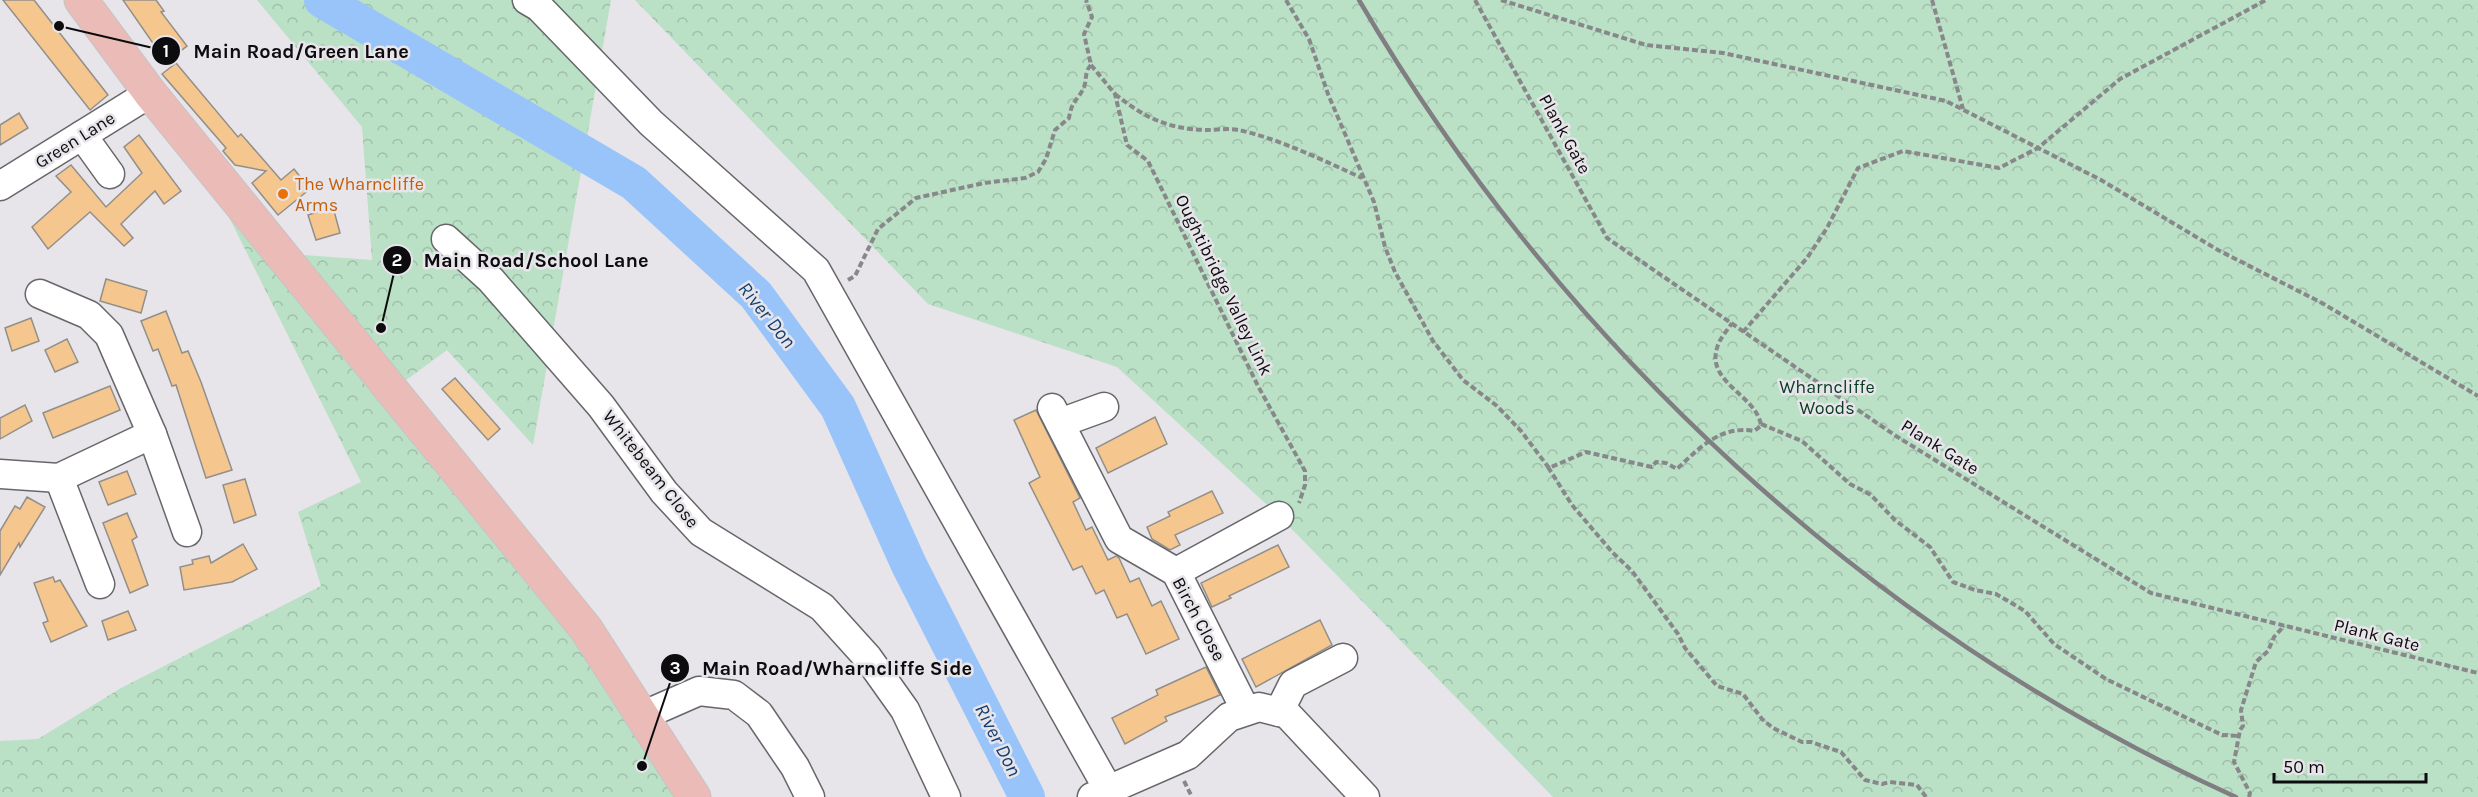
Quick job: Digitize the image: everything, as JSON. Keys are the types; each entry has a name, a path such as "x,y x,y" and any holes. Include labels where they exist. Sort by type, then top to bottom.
{"main road":[{"path":"81,0 150,93 586,629 694,797"}],"street":[{"path":"527,0 539,7 651,123 816,270 1098,794 1188,756 1229,717 1258,707 1287,714 1305,730 1365,797"},
{"name":"Green Lane","path":"0,186 150,93"},
{"path":"82,135 110,174"},
{"name":"Whitebeam Close","path":"446,239 490,280 601,406 664,492 701,532 822,607 830,615 868,658 905,710 946,797"},
{"path":"40,294 89,315 109,335 152,434 187,532"},
{"name":"Birch Close","path":"1104,407 1056,416 1119,539 1176,572 1246,711"},
{"path":"0,474 59,478 152,434"},
{"path":"59,478 100,584"},
{"path":"1176,572 1279,516"},
{"path":"1279,712 1293,684 1343,658"},
{"path":"642,716 699,692 734,696 759,714 795,767 810,797"}],"path":[{"path":"829,291 855,276 878,229 916,198 1025,177 1038,172 1046,159 1054,130 1069,118 1071,104 1084,86 1086,70 1091,65 1084,34 1092,17 1086,0"},
{"path":"1286,0 1310,39 1362,178 1374,202 1385,247 1395,272 1432,341 1463,380 1497,406 1521,431 1550,468 1573,455 1586,452 1650,466 1656,462 1666,463 1677,469 1716,435 1743,429 1754,431 1761,424"},
{"name":"Plank Gate","path":"1475,0 1607,238 1896,436 2151,593 2478,673"},
{"path":"1501,0 1646,45 1722,53 1946,101 2101,180 2218,250 2322,303 2478,396"},
{"path":"1932,0 1964,110"},
{"path":"1743,332 1807,258 1827,228 1858,168 1903,151 1999,168 2038,147 2120,79 2266,0"},
{"name":"Oughtibridge Valley Link","path":"1091,65 1115,94 1127,145 1148,161 1258,386 1305,471 1305,485 1300,503 1279,516"},
{"path":"1115,94 1140,114 1163,124 1185,130 1236,130 1315,157 1362,178"},
{"path":"1732,323 1717,347 1716,365 1728,384 1756,408 1761,424"},
{"path":"1761,424 1802,441 1850,484 1871,495 1895,520 1930,547 1953,582 1996,594 2025,610 2054,644 2106,679 2222,735 2239,736"},
{"path":"1543,459 1572,505 1612,552 1632,571 1678,634 1685,648 1717,686 1743,694 1762,719 1773,728 1802,742 1811,742 1841,752 1865,780 1882,784 1890,782 1917,786 1926,797"},
{"path":"2249,797 2250,793 2234,762 2243,726 2241,710 2256,662 2268,651 2274,636 2284,626"}],"green space":[{"path":"257,0 611,0 533,445 447,350 402,383 304,255 372,260 362,127"},
{"name":"Wharncliffe Woods","path":"635,0 2478,0 2478,797 1553,797 1279,516 1117,367 928,304"},
{"path":"217,193 577,641 680,797 0,797 0,741 38,739 121,688 321,586 298,512 361,482"}],"building":[{"path":"3,0 34,0 108,95 90,110"},
{"path":"123,0 156,0 164,11 161,12 187,46 166,62"},
{"path":"176,63 238,137 241,134 281,180 294,169 310,189 278,215 252,183 266,171 235,165 223,151 226,148 162,74"},
{"path":"19,113 28,128 0,145 0,125"},
{"path":"139,135 181,191 164,204 155,191 121,224 133,238 124,246 90,212 48,249 32,227 71,192 56,176 71,165 106,207 142,173 124,147"},
{"path":"333,207 340,233 316,240 308,215"},
{"path":"106,279 147,291 141,313 100,301"},
{"path":"166,311 182,353 188,351 201,382 232,470 206,478 176,385 172,386 158,349 153,351 141,321"},
{"path":"31,318 39,341 12,351 5,328"},
{"path":"67,339 78,362 55,372 45,350"},
{"path":"455,378 500,429 488,440 442,389"},
{"path":"110,386 120,410 53,438 43,413"},
{"path":"25,405 32,421 0,439 0,418"},
{"path":"1036,410 1080,498 1073,502 1086,530 1092,527 1108,560 1116,556 1119,558 1130,582 1139,578 1152,606 1161,601 1179,639 1146,654 1127,614 1117,618 1104,590 1096,594 1082,566 1073,570 1029,483 1040,477 1014,420"},
{"path":"1155,417 1167,444 1108,473 1096,448"},
{"path":"127,471 136,494 108,505 99,482"},
{"path":"245,479 256,515 234,523 223,485"},
{"path":"1212,491 1223,513 1175,535 1180,545 1170,550 1152,539 1147,527 1170,516 1168,512"},
{"path":"27,497 45,507 20,547 19,543 0,575 0,531 15,506 20,509"},
{"path":"127,513 137,537 132,540 148,585 130,593 103,523"},
{"path":"243,544 257,569 232,582 184,590 180,567 193,564 192,560 209,556 211,563"},
{"path":"1278,545 1289,567 1229,596 1231,598 1212,607 1201,583"},
{"path":"53,577 55,582 60,580 87,626 51,642 43,623 48,621 34,583"},
{"path":"128,611 136,630 108,640 102,621"},
{"path":"1320,620 1332,645 1256,687 1242,659"},
{"path":"1206,667 1220,695 1165,717 1167,721 1125,744 1112,718 1158,695 1156,690"}],"waterway":[{"name":"River Don","path":"322,0 634,183 756,295 838,407 909,565 1027,797"}],"railway":[{"path":"1359,0 1440,127 1530,247 1629,360 1736,466 1851,563 1973,651 2102,730 2236,797"}],"place":[{"name":"Main Road/Green Lane","path":"59,26"},
{"name":"The Wharncliffe Arms","path":"283,194"},
{"name":"Main Road/School Lane","path":"381,328"},
{"name":"Main Road/Wharncliffe Side","path":"642,766"}]}
